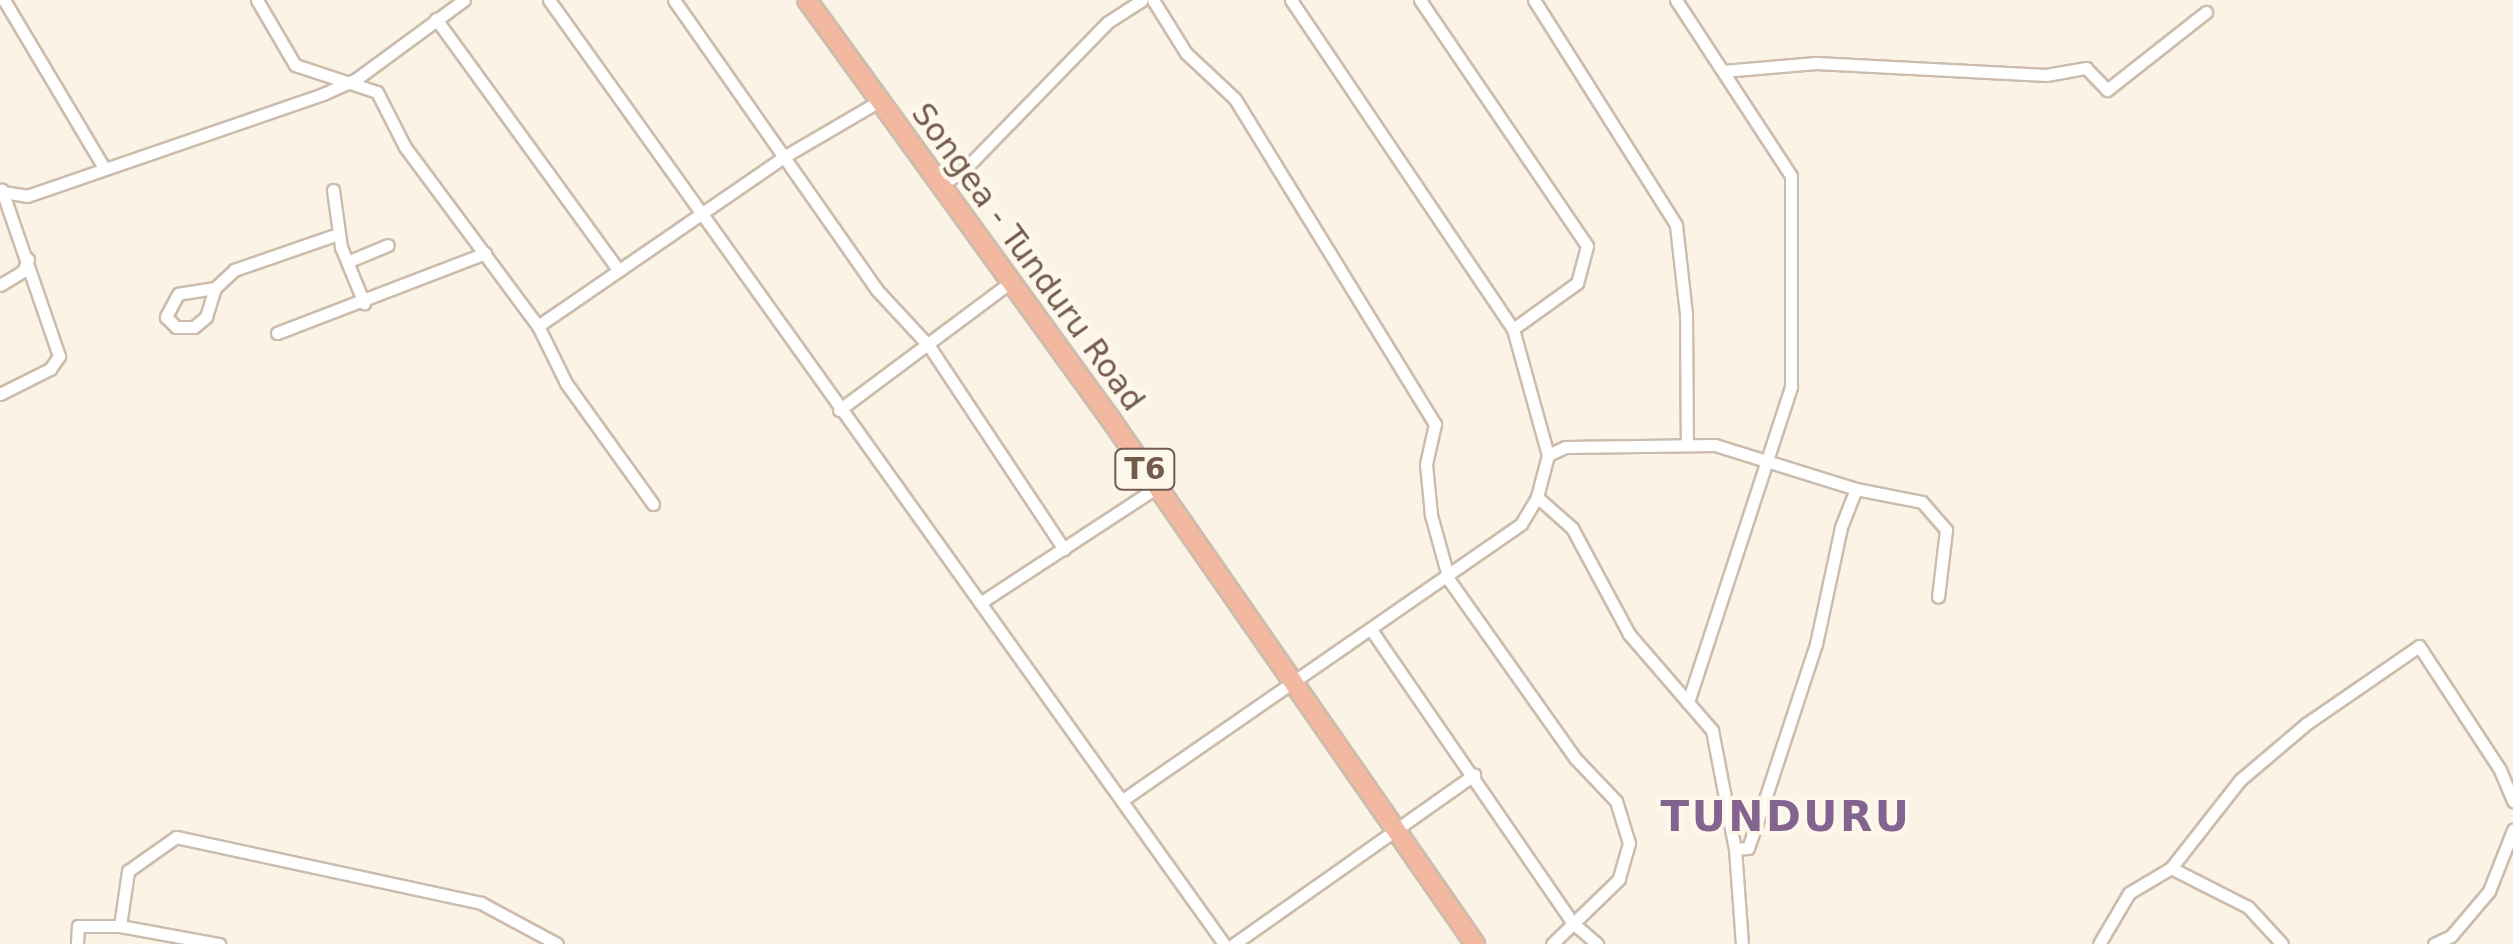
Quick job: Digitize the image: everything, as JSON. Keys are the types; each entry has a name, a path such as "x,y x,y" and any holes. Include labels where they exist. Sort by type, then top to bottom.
{"highway":[{"name":"Songea - Tunduru Road","path":"807,0 876,103 943,183 1400,829 1474,944"}],"street":[{"path":"4,0 104,168"},
{"path":"257,0 296,65 354,80 377,92 405,147 538,326 566,384 653,504"},
{"path":"2,192 27,196 104,168 162,154 189,137 354,80 464,0"},
{"path":"548,0 704,212 839,410 1124,800 1224,944"},
{"path":"674,0 787,155 877,290 929,346 1064,550"},
{"path":"943,183 962,172 1108,22 1142,0"},
{"path":"1152,0 1186,52 1234,99 1435,424 1426,464 1429,498 1449,580 1575,758 1616,802 1629,843 1618,878 1552,944"},
{"path":"1124,800 1449,580 1521,524 1537,497 1548,455 1513,330 1291,0"},
{"path":"1420,0 1587,246 1577,283 1513,330"},
{"path":"1534,0 1676,224 1686,314 1687,443"},
{"path":"1676,0 1791,176 1791,387 1769,460 1711,618 1688,703"},
{"path":"1723,71 1816,63 2046,74 2086,68 2107,90 2206,12"},
{"path":"436,19 619,271"},
{"path":"538,326 787,155 876,103"},
{"path":"333,190 338,234 364,303"},
{"path":"0,394 50,369 58,356 2,192"},
{"path":"215,288 206,316 194,327 176,327 166,317 178,294 215,288 270,253 338,234"},
{"path":"347,262 388,244"},
{"path":"277,333 364,303 485,253"},
{"path":"0,285 23,271 28,259"},
{"path":"839,410 1011,282"},
{"path":"1548,455 1583,445 1687,443 1769,460 1856,490 1922,502 1940,516 1946,530 1938,597"},
{"path":"980,603 1157,486"},
{"path":"1735,849 1748,848 1765,799 1816,644 1840,527 1856,490"},
{"path":"1537,497 1572,528 1629,634 1712,730 1735,849 1742,944"},
{"path":"1372,630 1573,924 1598,944"},
{"path":"2099,944 2129,893 2171,868 2240,780 2306,724 2418,646 2500,770 2513,801"},
{"path":"1234,944 1474,775"},
{"path":"2434,944 2451,936 2490,891 2513,830"},
{"path":"120,926 128,871 176,836 481,903 557,944"},
{"path":"2171,868 2248,907 2282,944 2292,944"},
{"path":"78,944 78,926 120,926 219,944"}],"district":[{"name":"TUNDURU","path":"1786,817"}]}
